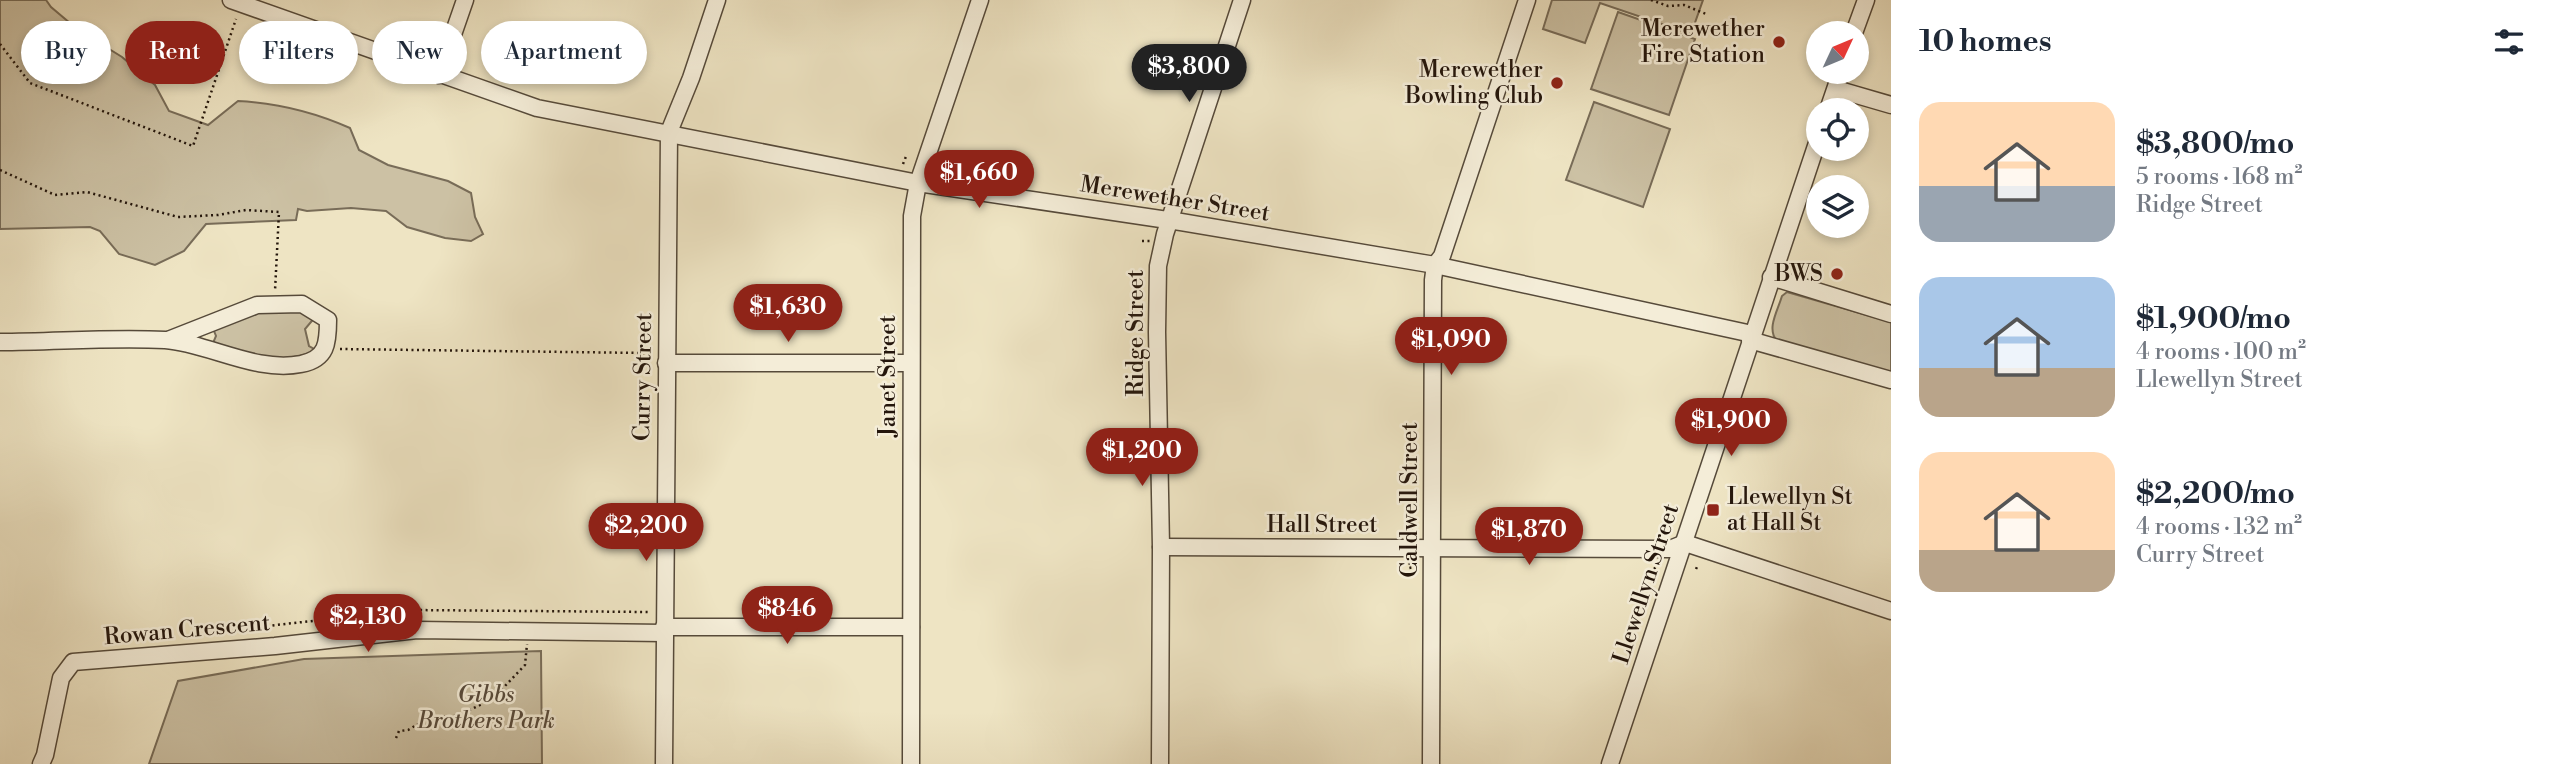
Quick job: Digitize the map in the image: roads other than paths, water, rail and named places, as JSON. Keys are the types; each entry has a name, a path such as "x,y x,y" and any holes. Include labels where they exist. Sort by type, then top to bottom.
{"street":[{"name":"Merewether Street","path":"230,0 372,51"},
{"path":"458,21 465,0"},
{"name":"Curry Street","path":"664,764 669,132 691,78 717,0"},
{"name":"Janet Street","path":"911,764 912,216 918,183 980,0"},
{"name":"Ridge Street","path":"1160,764 1158,266 1170,220 1242,0"},
{"name":"Caldwell Street","path":"1431,764 1432,288 1435,264 1442,256 1527,0"},
{"path":"1858,21 1866,0"},
{"name":"Merewether Street","path":"466,84 537,108 918,183 1170,220 1435,264 1751,337 1891,380"},
{"path":"1833,98 1838,84"},
{"path":"1836,89 1891,105"},
{"name":"Llewellyn Street","path":"1610,764 1811,161"},
{"path":"1771,277 1891,314"},
{"path":"0,342 168,340 260,363 301,364 320,356 328,343 328,320 302,304 257,305 168,340"},
{"path":"666,363 910,362"},
{"name":"Hall Street","path":"1161,547 1670,549 1685,543 1891,611"},
{"name":"Rowan Crescent","path":"41,764 61,678 73,662 275,646 417,630 911,627"}],"place":[{"name":"Merewether Fire Station","path":"1779,42"},
{"name":"Merewether Bowling Club","path":"1557,83"},
{"name":"BWS","path":"1837,274"},
{"name":"Llewellyn St at Hall St","path":"1713,510"}],"park label":[{"name":"Gibbs Brothers Park","path":"486,708"}]}
